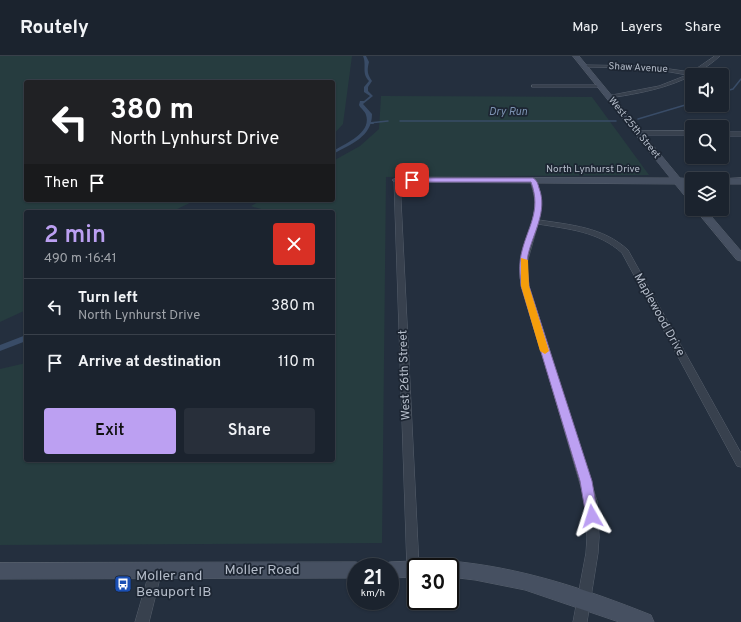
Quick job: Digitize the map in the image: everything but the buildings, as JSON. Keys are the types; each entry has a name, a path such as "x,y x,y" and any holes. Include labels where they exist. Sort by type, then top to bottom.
{"main road":[{"name":"West 25th Street","path":"576,56 685,190"},
{"name":"North Lynhurst Drive","path":"397,180 685,181"},
{"path":"729,181 741,181"},
{"path":"706,216 741,258"},
{"name":"Moller Road","path":"0,571 347,570"},
{"path":"459,570 508,576 550,588 644,622"}],"street":[{"path":"701,68 718,56"},
{"name":"Shaw Avenue","path":"585,66 648,67 685,73"},
{"path":"609,97 659,87 685,77"},
{"path":"534,86 601,86"},
{"path":"638,133 685,134"},
{"path":"729,134 741,134"},
{"name":"West 26th Street","path":"397,180 414,558"},
{"path":"533,180 537,190 539,203 525,255 523,270 525,286 590,501 593,537 592,553 580,622"},
{"name":"Maplewood Drive","path":"535,221 594,232 612,240 620,246 625,252 741,463"},
{"path":"142,622 156,570"}],"green space":[{"path":"0,56 352,56 343,124 335,133 335,80 24,80 24,202 192,202 175,210 24,210 24,311 0,322"},
{"path":"381,96 592,97 649,175 386,177 382,543 0,545 0,369 24,363 24,462 335,462 335,210 266,210 251,206 258,202 335,202 335,160 360,146 379,129"}],"water":[{"path":"363,56 366,56 369,62 368,72 372,81 368,87 368,91 373,96 363,104 372,114 371,122 368,129 359,139 335,153 335,150 356,137 365,127 367,121 365,112 359,105 360,101 364,101 370,96 364,92 364,87 369,81 365,75"},
{"path":"24,336 24,342 0,351 0,345"}],"waterway":[{"name":"Dry Run","path":"729,90 733,89 741,79"},
{"name":"Dry Run","path":"638,119 685,105"},
{"path":"373,123 369,123 388,121"},
{"name":"Dry Run","path":"400,121 616,121"}],"slow traffic":[{"path":"524,260 523,270 527,296 545,351"}],"place":[{"name":"Moller and Beauport IB","path":"123,584"}],"route":[{"path":"412,180 533,180 538,194 539,207 523,265 525,286 586,481 592,516"}]}
